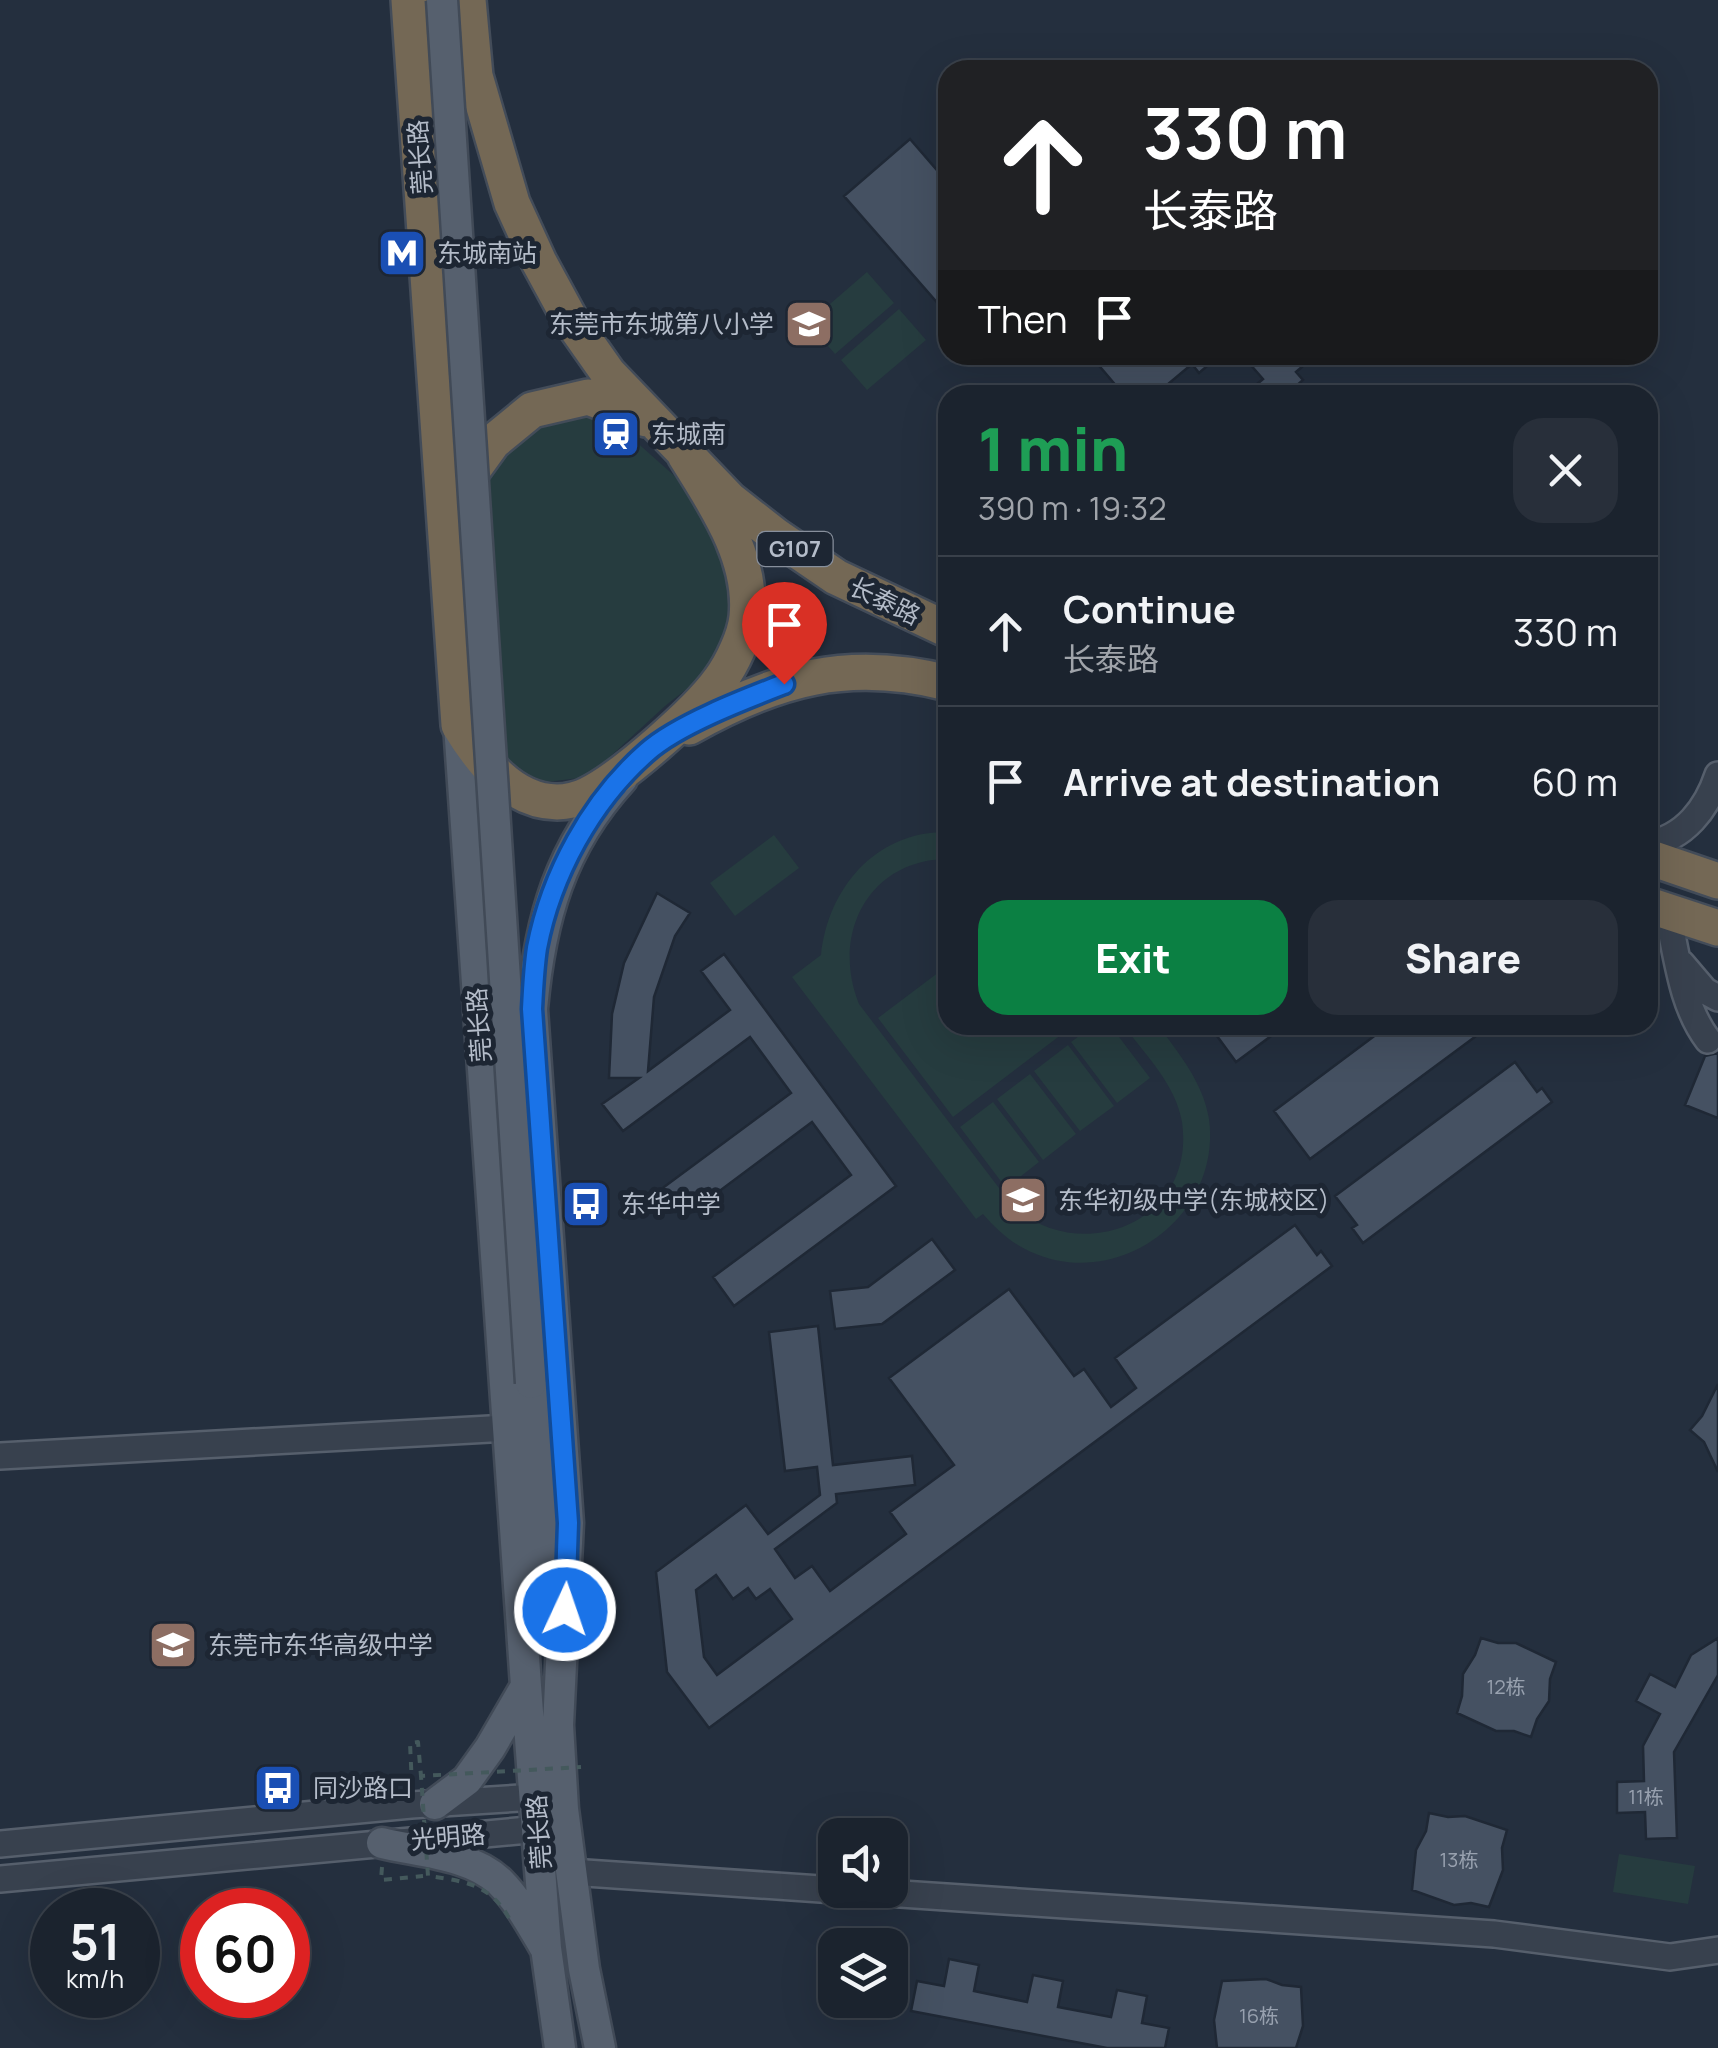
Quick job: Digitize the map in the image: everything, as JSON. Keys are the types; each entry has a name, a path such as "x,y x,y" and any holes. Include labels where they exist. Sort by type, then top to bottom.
{"highway":[{"name":"莞长路","path":"409,0 459,726"},
{"name":"G107","path":"468,0 475,76 512,203 539,262 570,319 608,373 685,454"},
{"path":"444,532 461,483 493,442 532,410 588,396 652,422"},
{"path":"648,750 721,678 747,618 744,580 734,541 685,454"},
{"name":"长泰路","path":"685,454 730,500 836,577 938,625"},
{"path":"459,726 488,768 530,798 558,802 586,796 648,750 738,701 784,684 830,672 883,672 938,680"},
{"path":"1658,860 1718,881"},
{"path":"1658,908 1718,928"}],"main road":[{"name":"莞长路","path":"442,0 531,1383 559,1709"},
{"name":"莞长路","path":"459,726 526,1686 550,1803 571,1872 600,2048"},
{"name":"莞长路","path":"560,2048 546,1948 539,1829 550,1803 559,1709 568,1523 532,1009 537,949 566,857 602,803 648,750"},
{"path":"436,1804 466,1780 490,1748 526,1686"},
{"path":"382,1843 468,1863 497,1879 546,1948"}],"street":[{"path":"1658,842 1691,823 1718,775"},
{"path":"1658,910 1678,960 1697,1026 1708,1040"},
{"path":"1678,960 1706,992 1718,998"},
{"path":"0,1456 508,1428"},
{"name":"光明路","path":"0,1844 436,1804 550,1803"},
{"name":"光明路","path":"0,1879 539,1829"},
{"path":"571,1872 818,1889"},
{"path":"908,1895 1494,1934 1670,1958 1718,1950"}],"path":[{"path":"412,1775 410,1743 418,1742 428,1876"},
{"path":"421,1776 581,1767"},
{"path":"382,1880 428,1876 478,1884 501,1903 509,1918"}],"green space":[{"path":"867,272 894,303 835,354 808,323"},
{"path":"899,309 926,340 867,390 841,360"},
{"path":"597,407 687,487 736,579 727,633 712,669 588,777 546,782 517,770 481,744 462,499 524,430"},
{"path":"938,833 938,860 896,872 877,887 863,906 850,952 852,978 859,1004 1015,1209 1043,1226 1073,1233 1103,1232 1131,1224 1154,1208 1172,1185 1182,1156 1179,1108 1158,1070 1131,1035 1165,1035 1201,1093 1209,1119 1209,1154 1199,1186 1182,1214 1158,1236 1130,1253 1098,1262 1065,1262 1017,1245 983,1214 976,1219 792,977 821,955 834,907 860,868 898,841"},
{"path":"774,835 799,868 735,916 710,883"},
{"path":"938,973 938,1035 1061,1035 953,1117 878,1018"},
{"path":"1080,1035 1118,1035 1150,1078 1117,1103 1071,1042"},
{"path":"1068,1045 1114,1106 1080,1131 1034,1071"},
{"path":"1030,1074 1076,1134 1043,1160 997,1099"},
{"path":"993,1102 1039,1162 1006,1188 960,1127"},
{"path":"1619,1854 1695,1866 1688,1904 1613,1892"}],"building":[{"path":"910,139 938,171 938,304 844,196"},
{"path":"1098,365 1191,365 1167,385 1116,385"},
{"path":"1251,365 1304,365 1296,372 1303,380 1297,385 1256,385 1263,379"},
{"path":"657,893 690,913 675,936 654,997 648,1071 730,1010 701,971 724,954 896,1186 734,1306 713,1277 851,1175 812,1122 686,1216 664,1187 791,1093 750,1037 623,1131 602,1104 639,1078 609,1078 612,1014 624,963"},
{"path":"1216,1035 1272,1035 1236,1062"},
{"path":"1376,1035 1477,1035 1310,1159 1274,1111"},
{"path":"1718,1053 1718,1118 1685,1105 1705,1056"},
{"path":"1515,1062 1537,1092 1542,1088 1552,1102 1363,1243 1352,1228 1357,1225 1335,1196"},
{"path":"1295,1225 1317,1255 1321,1251 1332,1266 709,1728 667,1672 656,1572 746,1505 768,1534 820,1495 817,1467 785,1471 769,1332 818,1326 833,1465 912,1456 915,1485 836,1494 837,1503 775,1549 795,1578 812,1566 830,1591 906,1534 890,1512 954,1465 889,1378 1009,1289 1074,1376 1084,1369 1111,1407 1136,1388 1115,1358","holes":["716,1575 733,1599 748,1588 756,1599 770,1589 792,1619 717,1675 704,1657 696,1590"]},
{"path":"932,1239 955,1270 882,1324 835,1329 830,1291 868,1287"},
{"path":"1718,1384 1718,1472 1704,1442 1690,1430"},
{"path":"1481,1638 1516,1643 1556,1662 1549,1701 1531,1737 1514,1731 1496,1731 1457,1713 1463,1674"},
{"path":"1718,1638 1718,1675 1674,1752 1677,1838 1646,1839 1645,1812 1617,1813 1617,1782 1644,1781 1643,1746 1660,1714 1636,1701 1650,1674 1675,1687 1691,1655"},
{"path":"1429,1813 1465,1816 1507,1830 1502,1848 1503,1870 1489,1907 1454,1905 1412,1890 1416,1850 1426,1831"},
{"path":"949,1959 979,1965 974,1991 1027,2002 1033,1975 1063,1981 1058,2007 1111,2017 1117,1990 1147,1996 1142,2023 1169,2028 1165,2048 1107,2048 911,2011 917,1981 944,1986"},
{"path":"1266,1979 1301,1987 1303,2026 1296,2048 1217,2048 1214,2020 1222,1981"}],"place":[{"name":"东城南站","path":"402,253"},
{"name":"东莞市东城第八小学","path":"809,324"},
{"name":"东城南","path":"616,434"},
{"name":"东华初级中学(东城校区)","path":"1023,1200"},
{"name":"东华中学","path":"586,1204"},
{"name":"东莞市东华高级中学","path":"173,1645"},
{"name":"同沙路口","path":"278,1788"}],"route":[{"path":"565,1610 568,1523 532,1009 537,949 566,857 613,789 648,750 738,701 784,684"}]}
